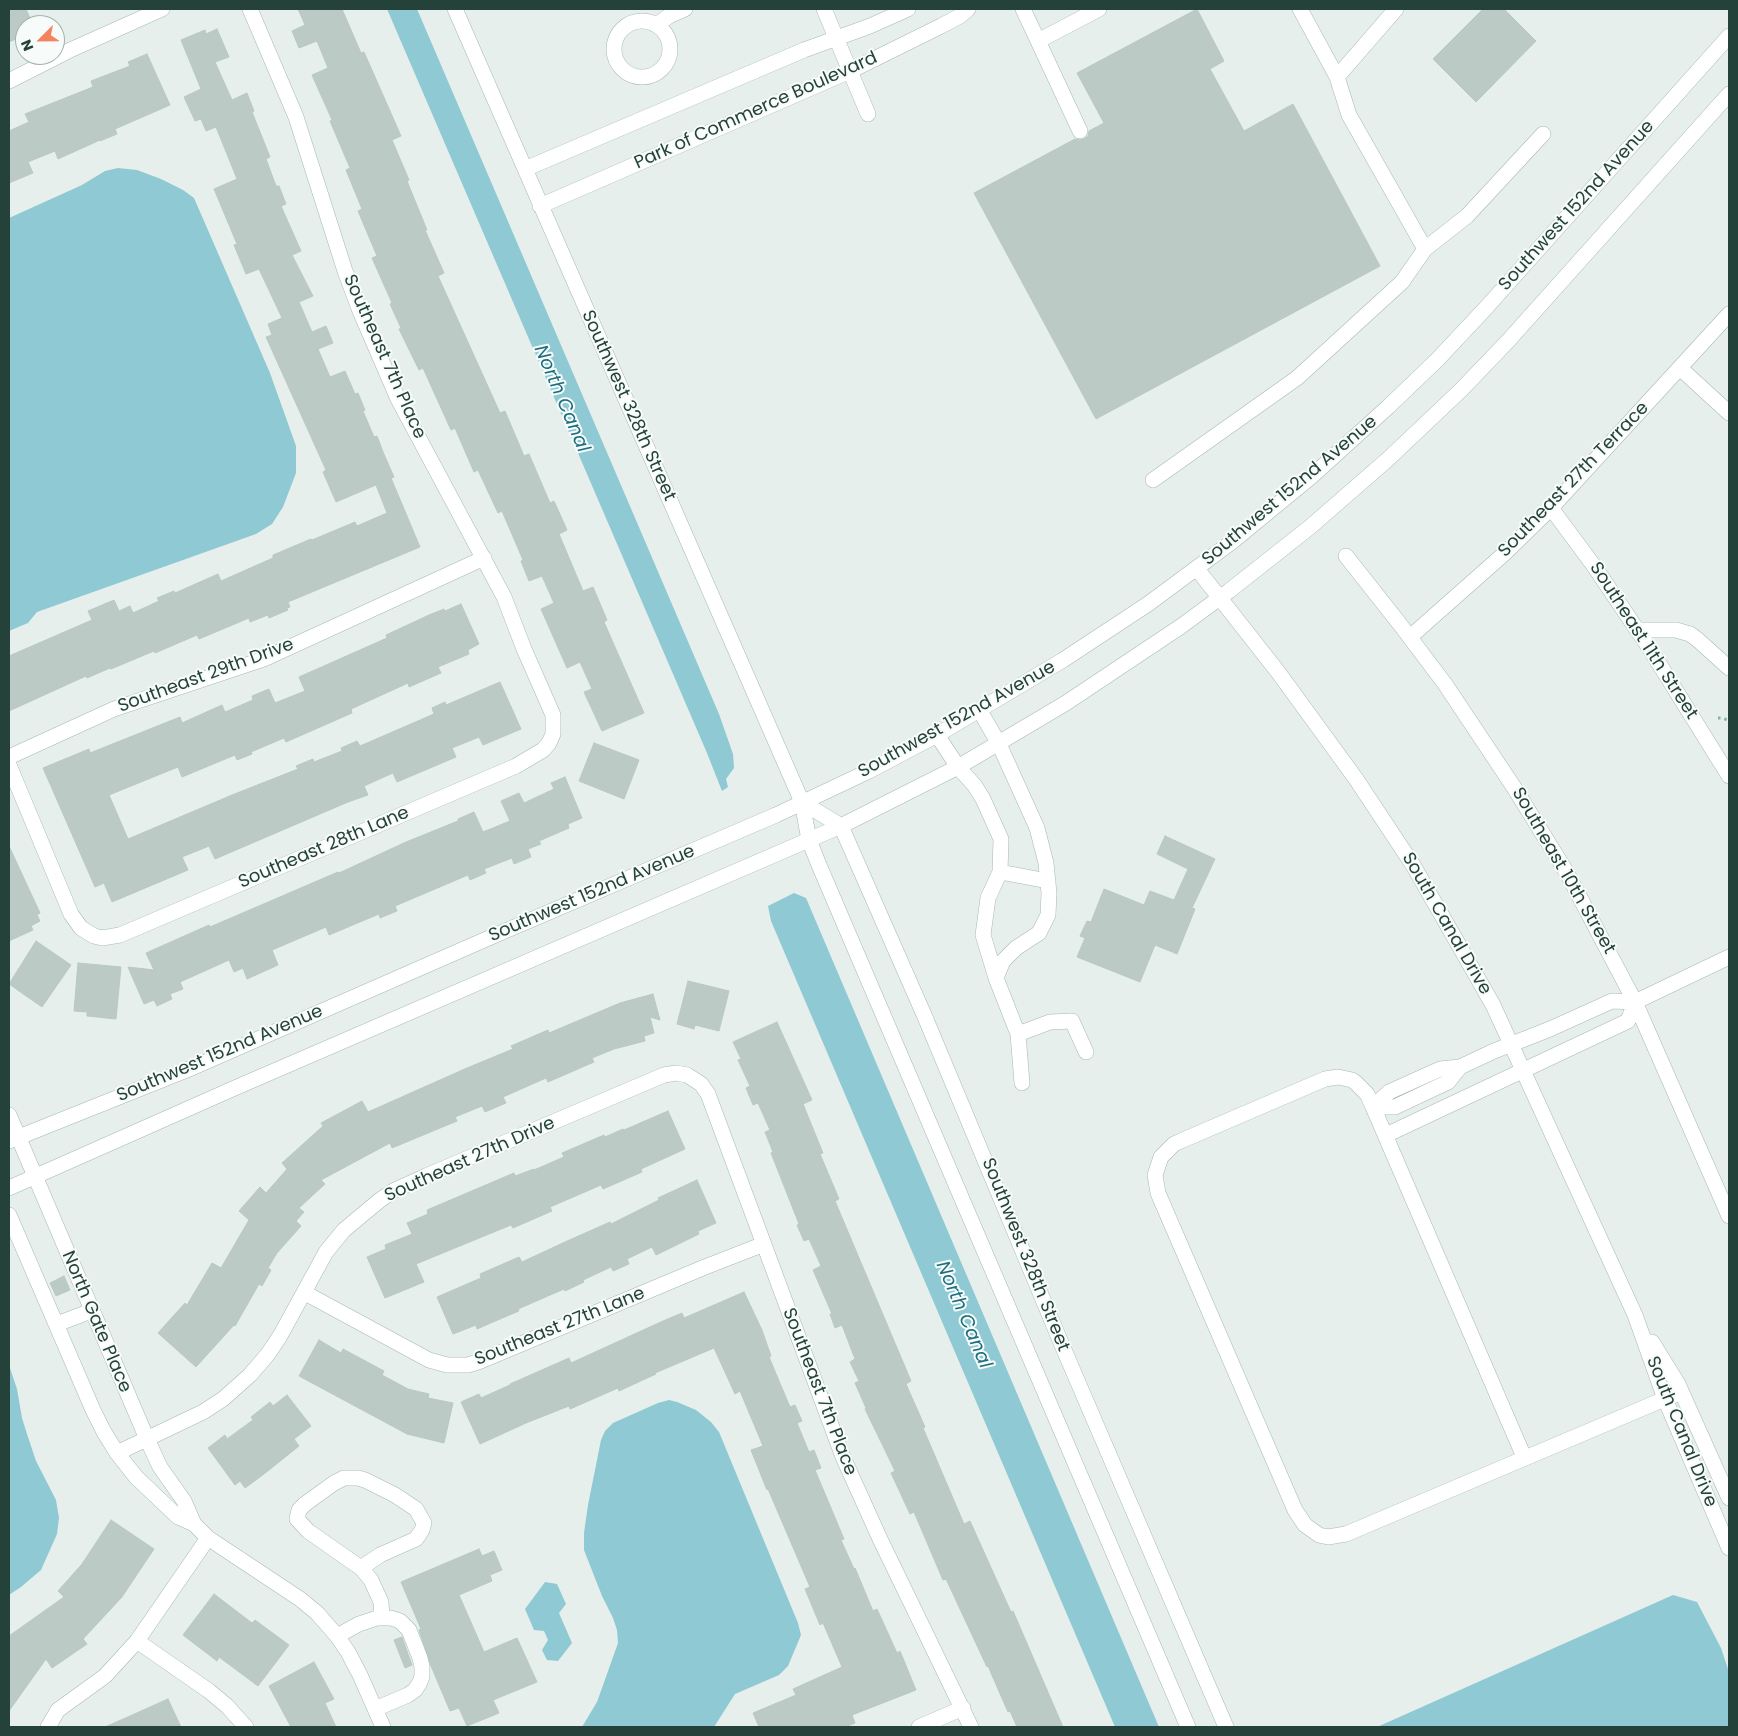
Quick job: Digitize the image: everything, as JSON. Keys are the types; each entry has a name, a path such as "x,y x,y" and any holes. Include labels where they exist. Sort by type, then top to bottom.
{"street":[{"path":"9,81 68,51 162,9"},
{"name":"Southeast 7th Place","path":"250,9 296,117 345,271 360,311 398,399 504,597 553,715 553,734 543,750"},
{"name":"Southwest 328th Street","path":"455,9 802,802 809,840 1188,1727"},
{"path":"656,25 669,16 685,9"},
{"path":"824,9 868,114"},
{"name":"Park of Commerce Boulevard","path":"524,169 804,50 870,26 908,9"},
{"name":"Park of Commerce Boulevard","path":"540,206 850,71 948,23 968,9"},
{"path":"1024,9 1080,131"},
{"path":"1038,41 1099,9"},
{"path":"1300,9 1336,76 1349,114 1425,249"},
{"path":"1336,76 1396,9"},
{"name":"Southwest 152nd Avenue","path":"14,1139 194,1067 506,930 765,820 869,771 938,735 1092,642 1198,568 1318,471 1388,407 1437,360 1531,258 1729,36"},
{"name":"Southwest 152nd Avenue","path":"9,1188 841,826 958,767 1123,666 1221,597 1310,528 1361,484 1461,390 1526,322 1729,94"},
{"path":"1153,480 1297,378 1402,282 1425,249 1467,216 1543,134"},
{"name":"Southeast 27th Terrace","path":"1410,637 1505,553 1551,508 1729,314"},
{"path":"1680,368 1729,413"},
{"name":"Southeast 11th Street","path":"1551,508 1594,566 1637,630 1693,716 1729,776"},
{"name":"Southeast 10th Street","path":"1346,556 1410,637 1472,724 1536,820 1567,873 1635,1002 1729,1216"},
{"name":"Southeast 29th Drive","path":"9,757 114,709 264,659 484,558"},
{"name":"South Canal Drive","path":"1198,568 1322,732 1413,865 1479,980 1512,1044 1635,1315 1665,1399 1729,1548"},
{"path":"1637,630 1668,630 1686,633 1698,640 1729,668"},
{"path":"980,711 998,744 1037,828 1046,862 1049,893 1048,915 1038,932 1016,948 1003,961 996,978"},
{"path":"938,735 958,767 975,786 983,799 1001,839 1000,872 988,898 983,935 996,978 1018,1034 1022,1083"},
{"name":"Southeast 28th Lane","path":"9,765 71,914 81,928 94,936 102,938 120,934 498,774 530,759 543,750"},
{"path":"802,802 841,826"},
{"name":"Southwest 328th Street","path":"841,826 925,1017 1065,1353 1226,1727"},
{"path":"1000,872 1048,881"},
{"path":"1374,1107 1389,1092 1440,1068 1460,1067 1512,1044 1550,1030 1612,1001 1635,1002 1729,957"},
{"path":"1386,1135 1628,1021 1635,1002"},
{"path":"1583,1013 1594,1037"},
{"path":"1018,1034 1050,1022 1072,1021 1086,1052"},
{"name":"Southeast 27th Drive","path":"117,1453 203,1412 236,1389 268,1354 305,1293 326,1252 344,1230 366,1210 395,1190 664,1075 676,1072 686,1075"},
{"name":"Southeast 7th Place","path":"686,1075 698,1081 708,1094 850,1476 972,1727"},
{"path":"1524,1457 1374,1107 1367,1094 1352,1080 1338,1077 1325,1079 1174,1144 1161,1157 1155,1175 1158,1192 1295,1510 1311,1531 1328,1537 1346,1534 1681,1392"},
{"name":"North Gate Place","path":"9,1115 14,1139 34,1176 147,1439 160,1467 184,1501 194,1524"},
{"name":"North Gate Place","path":"9,1215 98,1421 117,1453 136,1477 178,1517 194,1524 208,1538 300,1599 317,1613 337,1636 354,1663 383,1727"},
{"name":"Southeast 27th Lane","path":"305,1293 429,1360 447,1365 468,1365 764,1244"},
{"path":"57,1324 91,1311"},
{"name":"South Canal Drive","path":"1635,1315 1681,1392 1729,1498"},
{"path":"361,1568 380,1555 416,1538 422,1530 424,1522 416,1509 395,1495 365,1480 344,1478 305,1504 299,1510 297,1519 308,1532 361,1568 371,1580 381,1602 382,1618"},
{"path":"48,1727 58,1710 105,1676 137,1641 208,1538"},
{"path":"337,1636 367,1620 391,1618 400,1621 406,1626 420,1658 422,1677 414,1690 408,1695 375,1709"},
{"path":"137,1641 209,1691 227,1706 246,1727"},
{"path":"919,1727 962,1708"}],"path":[{"path":"1718,718 1729,721"}],"water":[{"name":"North Canal","path":"387,9 417,9 719,714 733,754 734,768 726,779 728,787 722,791 707,753"},
{"path":"118,168 137,170 161,179 194,198 270,373 296,446 296,473 283,507 272,524 256,534 37,612 28,623 9,631 9,218 82,185 105,171"},
{"name":"North Canal","path":"794,893 806,898 1159,1727 1115,1727 771,921 768,906"},
{"path":"9,1365 17,1389 27,1434 36,1461 56,1500 59,1518 57,1534 41,1570 9,1595"},
{"path":"669,1400 696,1410 711,1422 719,1432 798,1623 801,1635 788,1666 779,1675 735,1694 714,1727 582,1727 597,1702 618,1643 617,1630 613,1618 584,1550 584,1533 588,1505 601,1440 605,1431 613,1423"},
{"path":"545,1582 557,1584 566,1604 559,1613 572,1643 558,1661 547,1660 542,1650 548,1640 544,1631 534,1630 525,1609"},
{"path":"1673,1595 1697,1602 1721,1648 1729,1672 1729,1727 1377,1727"}],"building":[{"path":"9,9 26,9 29,15 15,15 15,39 9,42"},
{"path":"298,9 342,9 361,53 364,52 401,136 392,140 409,180 407,181 427,230 425,230 444,273 438,276 500,413 505,411 524,456 529,454 550,503 554,501 567,530 559,534 583,591 593,587 607,620 604,622 644,713 602,731 584,692 592,689 580,662 567,668 541,609 554,603 542,576 529,581 521,561 523,560 502,511 498,513 478,470 474,472 455,428 451,430 423,368 419,370 399,329 401,328 390,304 392,303 372,258 377,256 358,211 362,209 346,170 350,168 312,75 328,68 317,41 299,48 292,31 305,25"},
{"path":"1197,9 1224,61 1210,69 1244,131 1293,104 1380,266 1096,419 974,193 1075,139 1084,139 1088,136 1089,131 1104,123 1077,73"},
{"path":"1483,9 1504,9 1536,41 1476,102 1433,59"},
{"path":"217,29 229,57 215,62 232,100 247,93 254,111 252,112 270,157 266,159 276,186 279,186 286,204 281,206 301,251 292,255 313,296 299,302 312,332 326,326 333,343 318,349 330,377 345,371 355,394 358,393 365,410 363,411 374,437 377,436 394,477 391,478 420,547 288,602 290,607 287,608 288,610 269,618 268,615 250,622 249,618 199,639 197,635 155,653 154,651 87,678 86,676 9,711 9,656 92,620 88,611 114,600 119,611 130,606 133,613 159,601 157,598 174,591 175,593 218,574 221,581 273,558 273,555 311,539 355,522 357,526 387,513 376,485 336,502 323,472 326,470 266,337 272,335 268,324 282,318 259,269 246,274 234,245 237,244 214,189 237,179 216,127 206,131 201,119 195,121 184,97 201,89 181,40 205,30 206,34"},
{"path":"147,54 170,105 115,129 117,134 58,159 55,151 28,162 33,173 9,183 9,131 29,122 25,114 93,87 91,81 130,66 128,62"},
{"path":"461,604 479,644 468,650 469,654 438,667 441,673 409,687 408,683 351,709 352,713 286,742 284,738 237,760 235,755 182,777 178,767 109,795 128,839 298,769 296,766 313,759 314,762 342,751 341,748 357,741 360,746 434,714 432,708 445,702 446,705 500,682 521,729 483,745 479,737 452,748 456,757 397,782 393,773 364,786 368,795 215,859 209,846 182,857 188,870 112,902 104,883 95,887 43,768 89,749 90,753 180,717 182,723 222,705 225,712 253,700 252,696 269,689 275,703 305,691 299,677 387,638 386,635 429,615"},
{"path":"594,743 639,760 624,799 579,781"},
{"path":"565,777 582,818 568,824 569,828 539,841 541,844 528,849 531,857 514,864 512,858 484,869 486,873 470,880 468,875 395,906 397,911 380,918 379,914 329,935 326,927 272,950 278,965 247,979 243,968 234,972 229,960 180,982 183,989 170,994 172,999 157,1006 154,1000 144,1004 128,967 154,970 146,953 209,925 210,927 339,873 406,842 458,821 458,819 474,812 483,832 510,821 501,801 519,793 524,803 554,789 551,783"},
{"path":"1165,836 1215,859 1192,908 1195,909 1177,954 1155,945 1140,982 1077,957 1085,938 1080,936 1087,921 1091,922 1104,889 1144,905 1150,891 1174,900 1188,869 1157,854"},
{"path":"9,846 40,913 37,915 40,921 31,926 33,930 9,941"},
{"path":"36,941 71,965 42,1007 9,984"},
{"path":"78,963 121,967 116,1019 87,1016 87,1012 74,1011"},
{"path":"688,981 729,991 719,1031 695,1025 694,1029 677,1024"},
{"path":"653,994 660,1020 650,1017 654,1033 644,1036 645,1041 614,1049 592,1058 594,1062 548,1082 546,1078 503,1097 506,1103 485,1112 482,1106 455,1117 457,1121 392,1148 390,1143 321,1180 325,1184 299,1208 304,1212 296,1221 301,1226 277,1253 268,1268 271,1270 262,1286 259,1284 235,1326 196,1367 158,1333 185,1303 187,1305 212,1263 221,1268 249,1220 239,1211 260,1187 266,1193 287,1169 282,1163 323,1126 321,1123 362,1101 368,1112 513,1049 511,1046 548,1030 549,1033 620,1003"},
{"path":"777,1022 812,1100 803,1104 823,1153 820,1154 839,1199 835,1201 911,1381 906,1384 925,1427 923,1428 964,1524 970,1521 1011,1612 1013,1611 1063,1727 1017,1727 1010,1711 1008,1712 946,1579 943,1580 914,1512 910,1514 891,1473 895,1471 865,1409 855,1383 859,1381 850,1362 855,1359 842,1325 835,1328 830,1314 832,1314 813,1270 821,1266 809,1239 804,1241 797,1225 799,1224 771,1153 773,1152 765,1132 770,1130 758,1103 753,1105 746,1088 750,1086 738,1060 741,1059 733,1042"},
{"path":"668,1111 685,1149 641,1169 642,1172 603,1189 601,1185 550,1207 552,1211 513,1228 511,1225 416,1264 424,1282 385,1298 367,1257 386,1249 385,1245 412,1234 407,1223 428,1214 427,1210 514,1173 515,1176 534,1170 564,1157 562,1153"},
{"path":"697,1180 716,1223 698,1231 699,1234 656,1255 652,1247 627,1259 629,1264 613,1271 611,1267 565,1291 564,1289 477,1329 476,1325 453,1334 437,1297 481,1278 480,1274 519,1257 522,1262 610,1222 611,1224 659,1200 658,1198"},
{"path":"64,1276 70,1290 56,1296 50,1283"},
{"path":"744,1292 762,1330 771,1356 769,1357 790,1407 795,1405 802,1421 797,1423 809,1452 814,1450 821,1468 815,1470 844,1539 841,1540 873,1611 877,1609 897,1653 900,1651 916,1690 852,1715 855,1723 845,1727 759,1727 753,1713 796,1695 793,1689 842,1667 823,1623 820,1625 805,1589 810,1587 751,1450 763,1446 740,1391 735,1394 714,1348 655,1373 619,1391 618,1388 570,1409 569,1406 480,1444 461,1402 479,1394 481,1398 569,1358 571,1363 682,1313 684,1318"},
{"path":"319,1340 341,1353 343,1349 384,1371 382,1375 408,1389 429,1394 428,1398 453,1403 444,1443 407,1434 299,1376"},
{"path":"287,1395 311,1426 294,1439 299,1446 264,1474 245,1488 240,1481 235,1485 208,1448 225,1435 227,1439 253,1420 251,1417 270,1402 273,1406"},
{"path":"111,1520 154,1549 122,1597 83,1639 87,1644 52,1668 46,1659 9,1711 9,1636 64,1597 58,1591 82,1564"},
{"path":"479,1549 482,1556 494,1551 502,1570 490,1575 492,1581 459,1595 484,1652 517,1638 537,1682 493,1700 499,1713 467,1726 459,1708 450,1711 431,1666 419,1630 421,1629 401,1582"},
{"path":"214,1594 252,1623 255,1620 289,1645 258,1686 219,1657 217,1661 183,1635"},
{"path":"402,1637 412,1665 405,1668 394,1640"},
{"path":"314,1662 334,1699 325,1703 336,1727 291,1727 269,1686"},
{"path":"168,1699 181,1727 105,1727 130,1716"}]}
